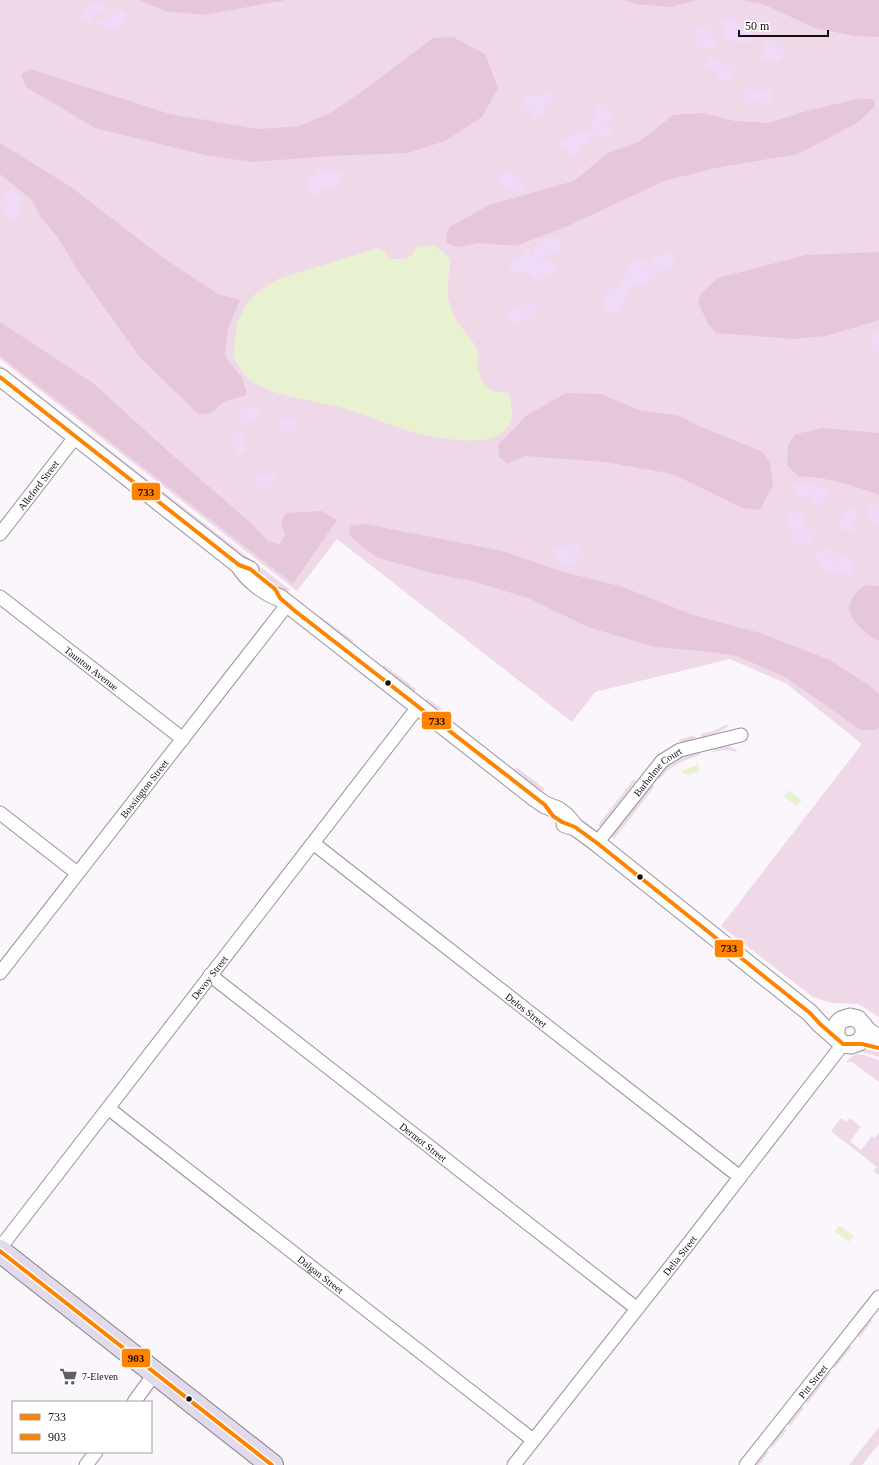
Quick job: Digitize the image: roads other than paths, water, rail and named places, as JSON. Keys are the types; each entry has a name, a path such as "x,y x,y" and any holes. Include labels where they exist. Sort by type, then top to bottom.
{"highway":[{"path":"0,1251 272,1465"}],"street":[{"path":"0,377 239,565 250,569 275,589 284,602 418,707 545,805 558,810 566,816 575,827 810,1013 820,1024 845,1042 879,1048"},
{"name":"Alleford Street","path":"0,534 76,436"},
{"name":"Taunton Avenue","path":"0,597 183,739"},
{"name":"Bossington Street","path":"0,973 183,739 284,602"},
{"name":"Devoy Street","path":"0,1251 108,1108 418,707"},
{"name":"Barholme Court","path":"597,843 662,761 680,750 741,735"},
{"path":"0,813 77,873"},
{"name":"Delos Street","path":"313,843 740,1177"},
{"name":"Dermot Street","path":"210,976 636,1308"},
{"path":"810,1013 828,1017 854,1018 861,1022 871,1034 879,1039"},
{"path":"845,1018 836,1028 845,1042"},
{"path":"845,1042 859,1042 864,1035 864,1026"},
{"name":"Delia Street","path":"514,1465 845,1042"},
{"name":"Dalgan Street","path":"108,1108 533,1440"},
{"name":"Pitt Street","path":"746,1465 879,1297"},
{"path":"135,1401 155,1373"},
{"path":"86,1465 95,1453"}],"place":[{"name":"7-Eleven","path":"69,1376"}]}
